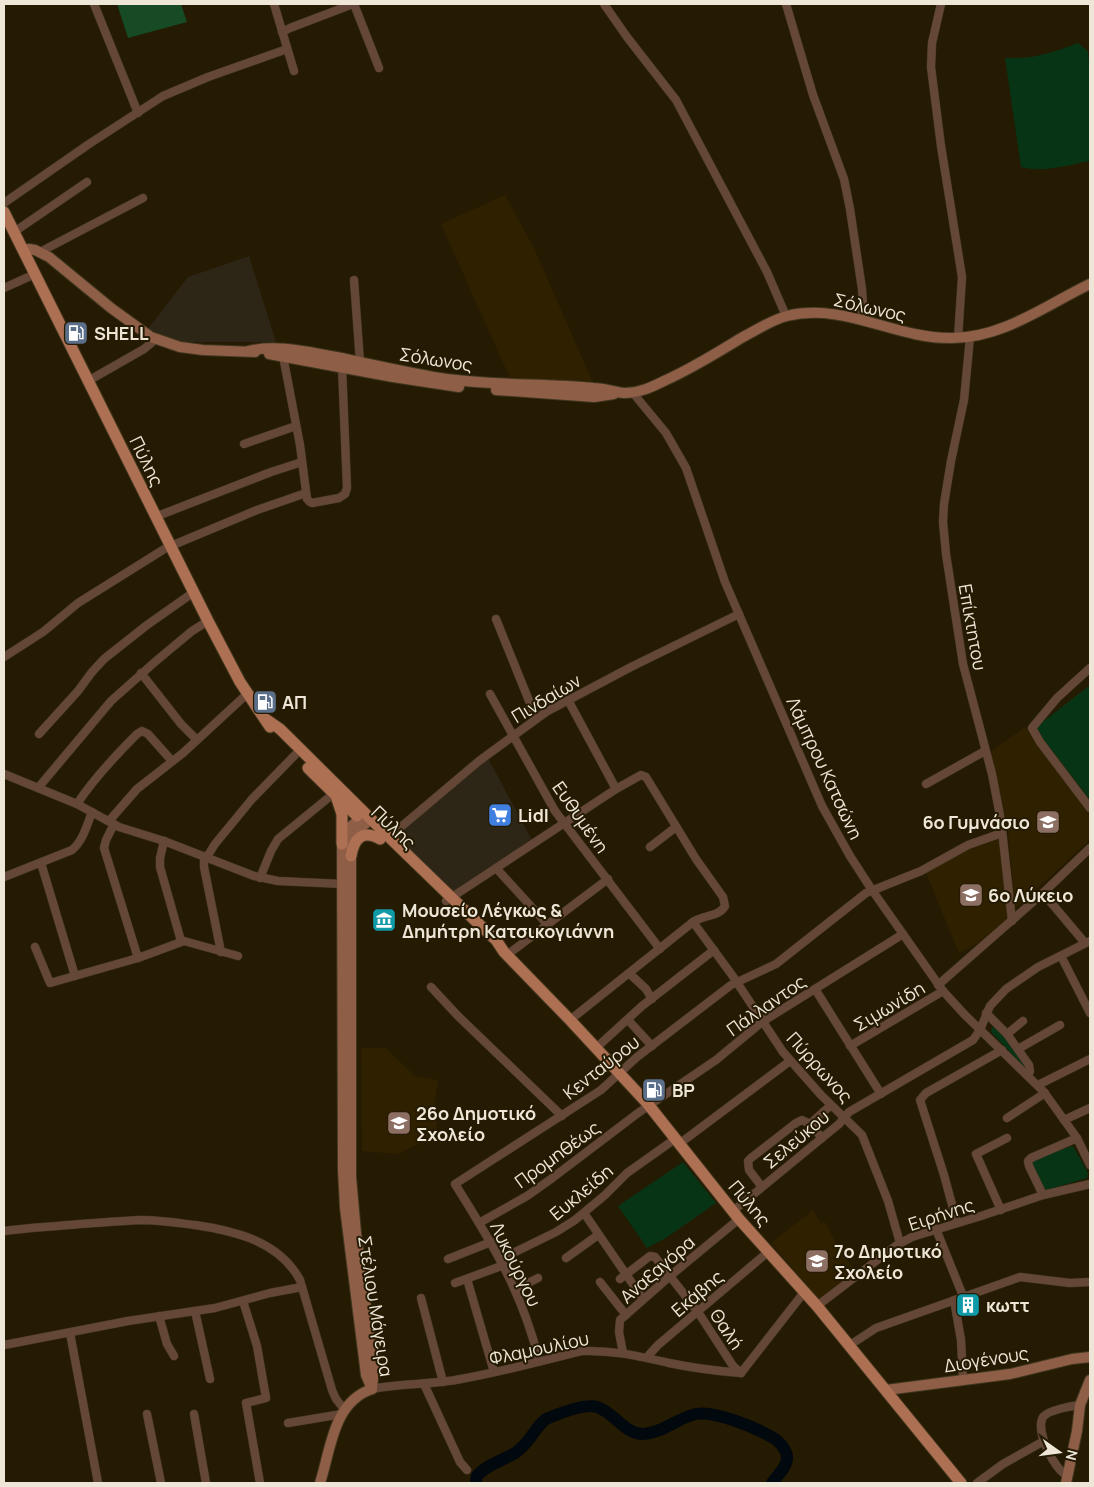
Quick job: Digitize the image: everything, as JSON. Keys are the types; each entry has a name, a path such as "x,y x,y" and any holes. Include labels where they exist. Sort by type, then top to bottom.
{"main road":[{"name":"Πύλης","path":"4,212 155,517 247,694 275,734 335,796 365,819"},
{"name":"Πύλης","path":"267,720 280,729 365,819 449,899 491,945 505,954 621,1073 650,1106 736,1215 818,1306 961,1483"},
{"path":"335,796 342,814 342,844"},
{"path":"351,856 355,843 362,836 367,834 384,838"}],"street":[{"path":"94,4 138,113"},
{"path":"274,4 294,71"},
{"path":"282,32 354,4 379,68"},
{"path":"604,4 676,100 767,272 786,316"},
{"path":"786,4 813,95 844,179 862,288 863,305 861,319"},
{"path":"941,4 932,42 931,67 941,146 962,276 958,338"},
{"path":"4,203 89,144 179,88 287,50"},
{"path":"14,232 87,182"},
{"path":"40,252 143,198"},
{"name":"Σόλωνος","path":"23,250 28,248 50,257 125,320 156,339 172,345 190,349 248,351 283,356 441,385 468,388 594,397 620,392"},
{"path":"4,288 35,274"},
{"path":"354,280 360,362"},
{"name":"Σόλωνος","path":"248,351 263,348 299,350 468,382 594,388 633,393 650,388 680,374 762,326 786,316 820,313 834,314 938,338 970,337 1012,324 1090,284"},
{"name":"Επίκτητου","path":"970,337 964,400 951,461 943,522 947,564 963,664 992,774 1002,833 1012,921"},
{"path":"88,381 144,349 156,339"},
{"path":"283,356 304,472 306,494 310,502 315,503 339,498 345,494 347,488 342,367"},
{"name":"Λάμπρου Κατσώνη","path":"633,393 666,433 684,462 725,582 822,806 850,856 941,988 980,1030 1045,1093 1088,1155 1090,1166"},
{"path":"244,444 296,426"},
{"path":"155,517 208,495 302,462"},
{"path":"292,466 304,472"},
{"path":"5,654 43,632 78,603 171,546 257,510 306,494"},
{"path":"39,734 104,659 147,625 194,592"},
{"name":"Πινδαίων","path":"384,838 536,718 739,614"},
{"path":"496,619 536,718"},
{"path":"38,788 101,712 141,673 208,621"},
{"path":"1090,668 1057,698 1032,728 1040,742 1090,808"},
{"path":"141,673 176,718 197,740"},
{"path":"138,958 104,848 111,823 136,789 197,740 247,694"},
{"name":"Ευθυμένη","path":"490,694 549,801 564,824 660,949"},
{"path":"568,700 616,789"},
{"path":"77,804 110,762 142,731 148,734 172,761"},
{"path":"926,784 986,751"},
{"path":"221,952 204,867 206,856 252,799 295,755"},
{"path":"4,774 77,804 127,830 206,856 260,878 278,881 343,884"},
{"path":"449,899 616,789 638,777 645,776 705,873 723,897 724,908 719,913 693,922 570,1020"},
{"path":"260,878 276,841 305,816 335,796"},
{"path":"4,876 64,854 76,846 92,812"},
{"path":"342,844 348,829 365,819"},
{"name":"Στέλιου Μάγειρα","path":"365,819 352,838 351,856 350,1158 354,1217 374,1368 372,1389"},
{"path":"650,847 676,827"},
{"name":"Κενταύρου","path":"455,1184 601,1090 652,1046 736,982 776,964 860,897 872,890 921,871 968,845 1002,833"},
{"path":"164,841 160,867 181,941"},
{"name":"Στέλιου Μάγειρα","path":"342,844 345,1208 366,1374 372,1389"},
{"name":"Σιμωνίδη","path":"850,1046 941,988 1089,851"},
{"path":"41,863 75,976"},
{"path":"496,868 548,924"},
{"path":"505,954 608,879"},
{"path":"980,1030 986,1013 994,1000 1006,989 1038,967 1087,942 1043,893"},
{"name":"Πύρρωνος","path":"693,922 790,1060 831,1105 862,1135 888,1201 900,1243"},
{"name":"Πάλλαντος","path":"650,1106 716,1060 762,1022 903,934"},
{"path":"35,947 50,983 138,958 175,946 181,941 238,956"},
{"path":"596,1048 652,999 714,950"},
{"path":"1061,956 1090,1012"},
{"path":"630,974 646,989 652,999"},
{"path":"431,987 458,1016 562,1116"},
{"path":"815,989 881,1094"},
{"path":"986,1013 1007,1034 1018,1049 1030,1067 1028,1076"},
{"path":"628,1020 652,1046"},
{"path":"1007,1034 1023,1021"},
{"path":"1018,1049 1060,1024"},
{"name":"Σελεύκου","path":"736,1215 762,1187 852,1111 973,1040 980,1030"},
{"path":"957,1223 920,1100 926,1093 1002,1050"},
{"path":"1038,1085 1090,1059"},
{"path":"677,1141 790,1060"},
{"path":"1007,1118 1045,1093"},
{"path":"810,1124 831,1105"},
{"name":"Προμηθέως","path":"480,1223 552,1180 611,1133 650,1106"},
{"path":"1064,1120 1090,1108"},
{"path":"762,1187 749,1170 748,1161 802,1120 810,1124 822,1138"},
{"path":"1001,1210 976,1154 1007,1138"},
{"path":"1043,1195 1028,1166 1028,1161 1077,1138"},
{"name":"Ευκλείδη","path":"456,1283 502,1262 556,1232 584,1213 627,1173 677,1141"},
{"name":"Λυκούργου","path":"455,1184 480,1223 516,1289 539,1361"},
{"name":"Ειρήνης","path":"818,1306 900,1243 936,1229 1001,1210 1043,1195 1090,1184"},
{"path":"584,1213 623,1277 643,1299"},
{"name":"Αναξαγόρα","path":"624,1353 619,1325 620,1320 736,1215"},
{"path":"4,1231 143,1220 224,1230 251,1238 273,1250 293,1269 302,1287 332,1390 343,1411"},
{"path":"936,1229 963,1296"},
{"path":"566,1258 598,1235"},
{"path":"448,1259 491,1242"},
{"name":"Εκάβης","path":"647,1358 658,1345 768,1252"},
{"name":"Θαλή","path":"623,1277 653,1255 698,1312 733,1366 741,1373"},
{"path":"850,1345 876,1328 1020,1277 1070,1283 1090,1282"},
{"path":"516,1289 538,1278"},
{"path":"467,1279 494,1372"},
{"path":"600,1282 626,1315"},
{"path":"4,1345 243,1302 270,1293 302,1287"},
{"path":"741,1373 804,1291"},
{"path":"421,1298 443,1382"},
{"path":"954,1300 963,1379"},
{"path":"243,1302 257,1346 266,1398 246,1403 260,1483"},
{"path":"195,1311 210,1379"},
{"path":"159,1316 167,1344 174,1356"},
{"path":"70,1333 98,1483"},
{"name":"Φλαμουλίου","path":"372,1389 391,1385 443,1382 582,1352 602,1351 624,1353 695,1368 741,1373"},
{"name":"Διογένους","path":"886,1390 1010,1374 1072,1359 1090,1357"},
{"path":"1067,1480 1077,1432 1080,1405 1090,1380"},
{"path":"424,1384 460,1462 467,1470"},
{"path":"320,1483 333,1435 343,1411 357,1396 372,1389"},
{"path":"1067,1480 1054,1463 1044,1441 1042,1424 1045,1415 1080,1405"},
{"path":"288,1424 343,1411"},
{"path":"147,1414 161,1483"},
{"path":"194,1414 206,1483"},
{"path":"977,1483 1003,1464 1044,1441"}],"shaded area":[{"path":"505,195 535,250 592,381 511,380 441,224"},
{"path":"249,256 276,342 177,342 147,330 188,277"},
{"name":"6ο Γυμνάσιο","path":"1025,727 1090,812 1090,840 1015,909 1008,832 990,752"},
{"path":"488,758 532,840 452,892 395,836"},
{"name":"6ο Λύκειο","path":"999,839 1008,918 978,943 959,953 926,873 958,853"},
{"name":"26ο Δημοτικό Σχολείο","path":"361,1048 386,1048 415,1076 438,1080 435,1103 438,1143 423,1142 398,1154 362,1151"},
{"name":"7ο Δημοτικό Σχολείο","path":"813,1210 821,1224 825,1222 840,1251 856,1271 819,1299 771,1243"}],"green space":[{"path":"117,4 181,4 187,22 128,38"},
{"path":"1078,43 1088,51 1090,71 1090,161 1047,169 1021,167 1005,58 1034,56"},
{"path":"1090,685 1090,800 1035,728"},
{"path":"993,1027 997,1027 1025,1065 1025,1068 992,1033"},
{"path":"1073,1146 1088,1173 1087,1178 1043,1191 1030,1162 1047,1154"},
{"path":"683,1162 716,1203 666,1238 647,1248 618,1206"}],"waterway":[{"path":"476,1483 480,1473 520,1449 546,1419 586,1406 597,1407 609,1413 630,1430 643,1434 657,1431 696,1414 714,1415 759,1430 775,1439 786,1453 785,1465 772,1483"}],"place":[{"name":"SHELL","path":"76,333"},
{"name":"ΑΠ","path":"265,702"},
{"name":"Lidl","path":"500,815"},
{"name":"6ο Γυμνάσιο","path":"1048,822"},
{"name":"6ο Λύκειο","path":"971,895"},
{"name":"Μουσείο Λέγκως & Δημήτρη Κατσικογιάννη","path":"384,920"},
{"name":"BP","path":"654,1090"},
{"name":"26ο Δημοτικό Σχολείο","path":"399,1123"},
{"name":"7ο Δημοτικό Σχολείο","path":"817,1261"},
{"name":"κωττ","path":"968,1305"}]}
